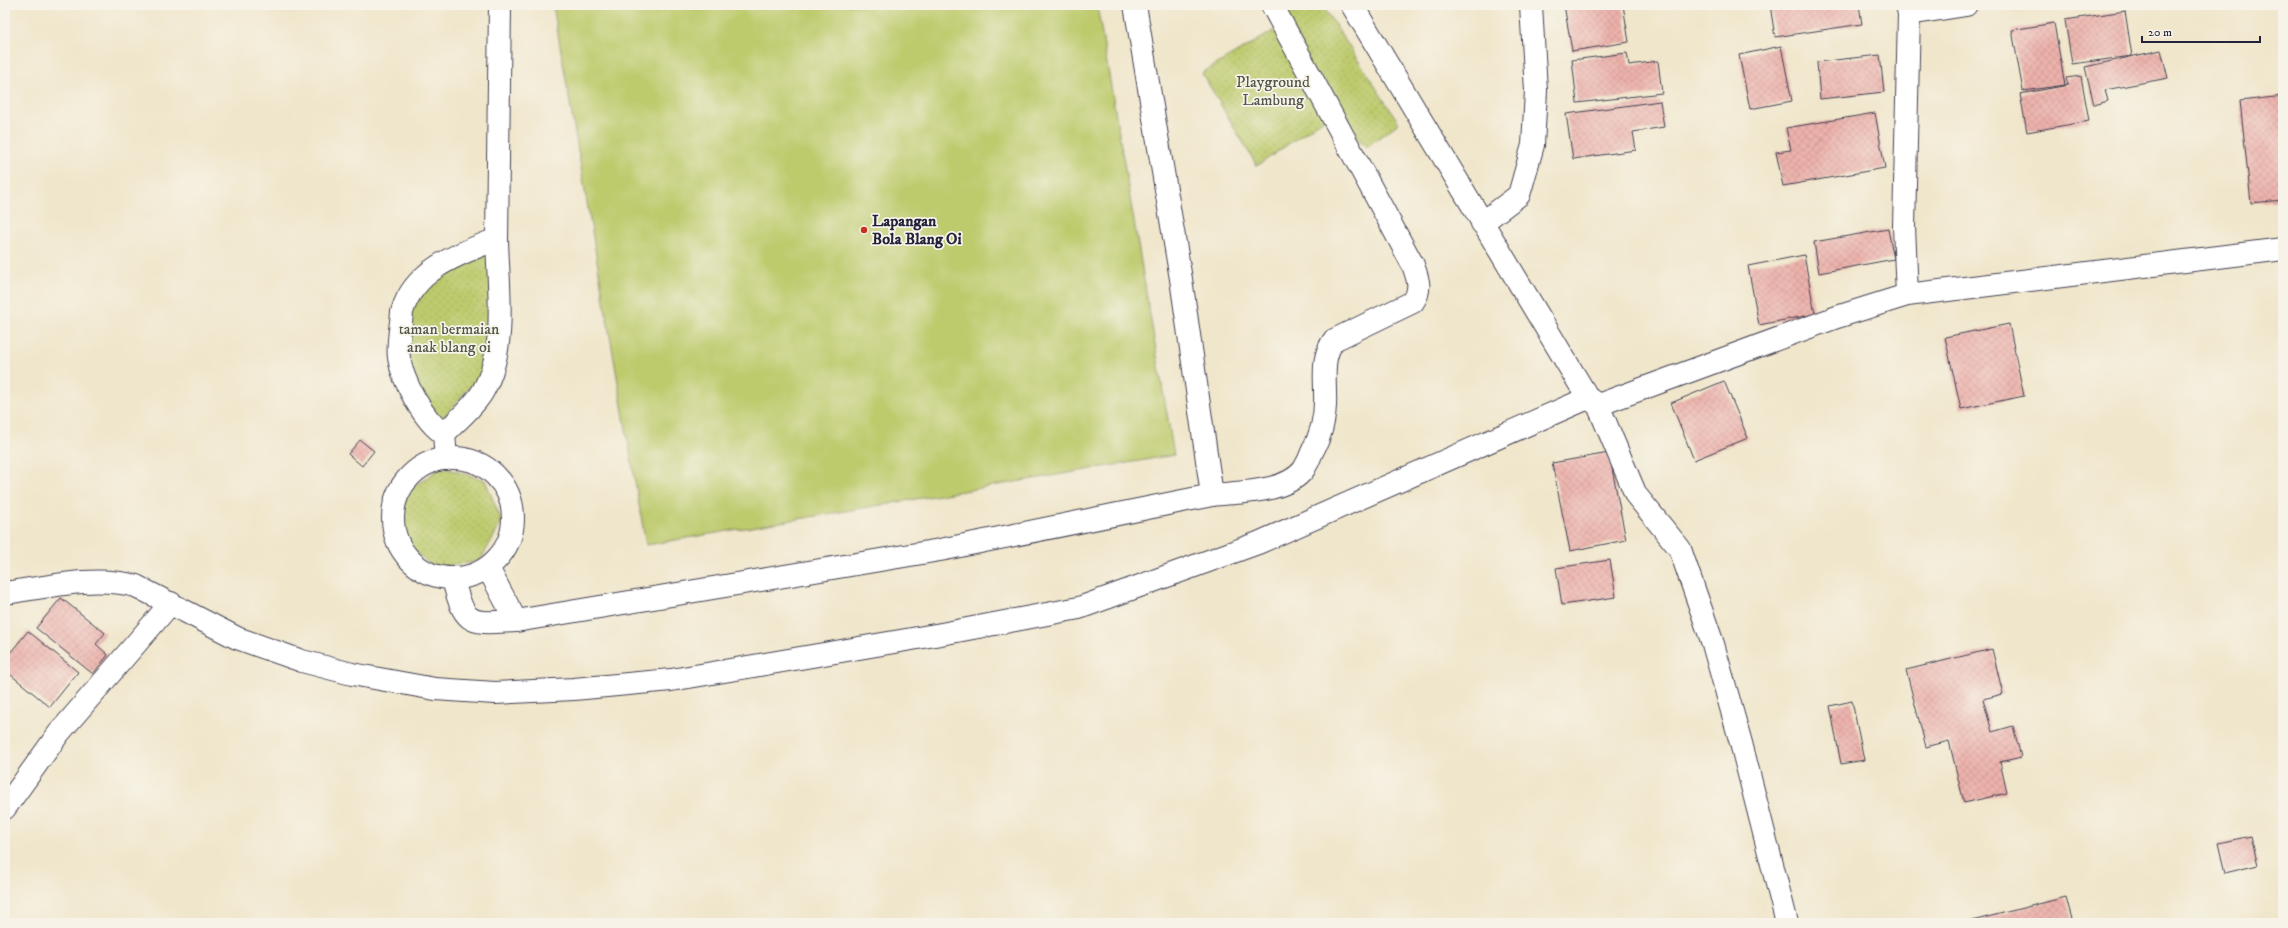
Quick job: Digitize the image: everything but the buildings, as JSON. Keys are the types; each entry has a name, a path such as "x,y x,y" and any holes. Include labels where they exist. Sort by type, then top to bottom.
{"street":[{"path":"446,459 444,434 483,391 497,358 500,5"},
{"path":"1135,5 1181,279 1212,495"},
{"path":"453,579 458,598 468,618 478,623 516,621 940,550 1212,495 1273,487 1288,482 1303,470 1317,443 1322,429 1326,408 1325,360 1328,348 1334,340 1413,302 1418,294 1419,282 1413,265 1272,5"},
{"path":"1352,5 1482,223 1593,402 1636,495 1680,549 1718,659 1741,742 1787,923"},
{"path":"1482,223 1519,195 1533,145 1536,91 1531,5"},
{"path":"1907,295 1904,227 1908,9 1966,5"},
{"path":"444,434 437,429 423,412 404,375 399,357 402,312 404,305 424,275 464,252 497,239"},
{"path":"5,593 79,582 119,582 136,586 171,602 238,638 302,661 352,674 435,689 495,693 574,689 671,680 941,634 1079,608 1258,543 1593,402 1837,317 1907,295 2283,248"},
{"path":"446,459 471,460 486,468 499,479 507,492 513,509 513,526 509,542 500,557 488,568 453,579 429,574 408,560 394,538 391,513 399,490 415,470 446,459"},
{"path":"488,568 516,621"},
{"path":"5,808 59,733 171,602"}],"green space":[{"name":"Lapangan Bola Blang Oi","path":"553,5 1097,5 1174,455 646,545"},
{"name":"Playground Lambung","path":"1263,5 1322,5 1399,123 1366,147 1334,112 1257,166 1202,73 1277,29"},
{"name":"taman bermaian anak blang oi","path":"491,242 493,360 439,422 407,374 404,314 427,273"},
{"path":"442,467 485,480 502,522 480,561 434,568 401,538 404,493"}],"place":[{"name":"Lapangan Bola Blang Oi","path":"864,230"}]}
